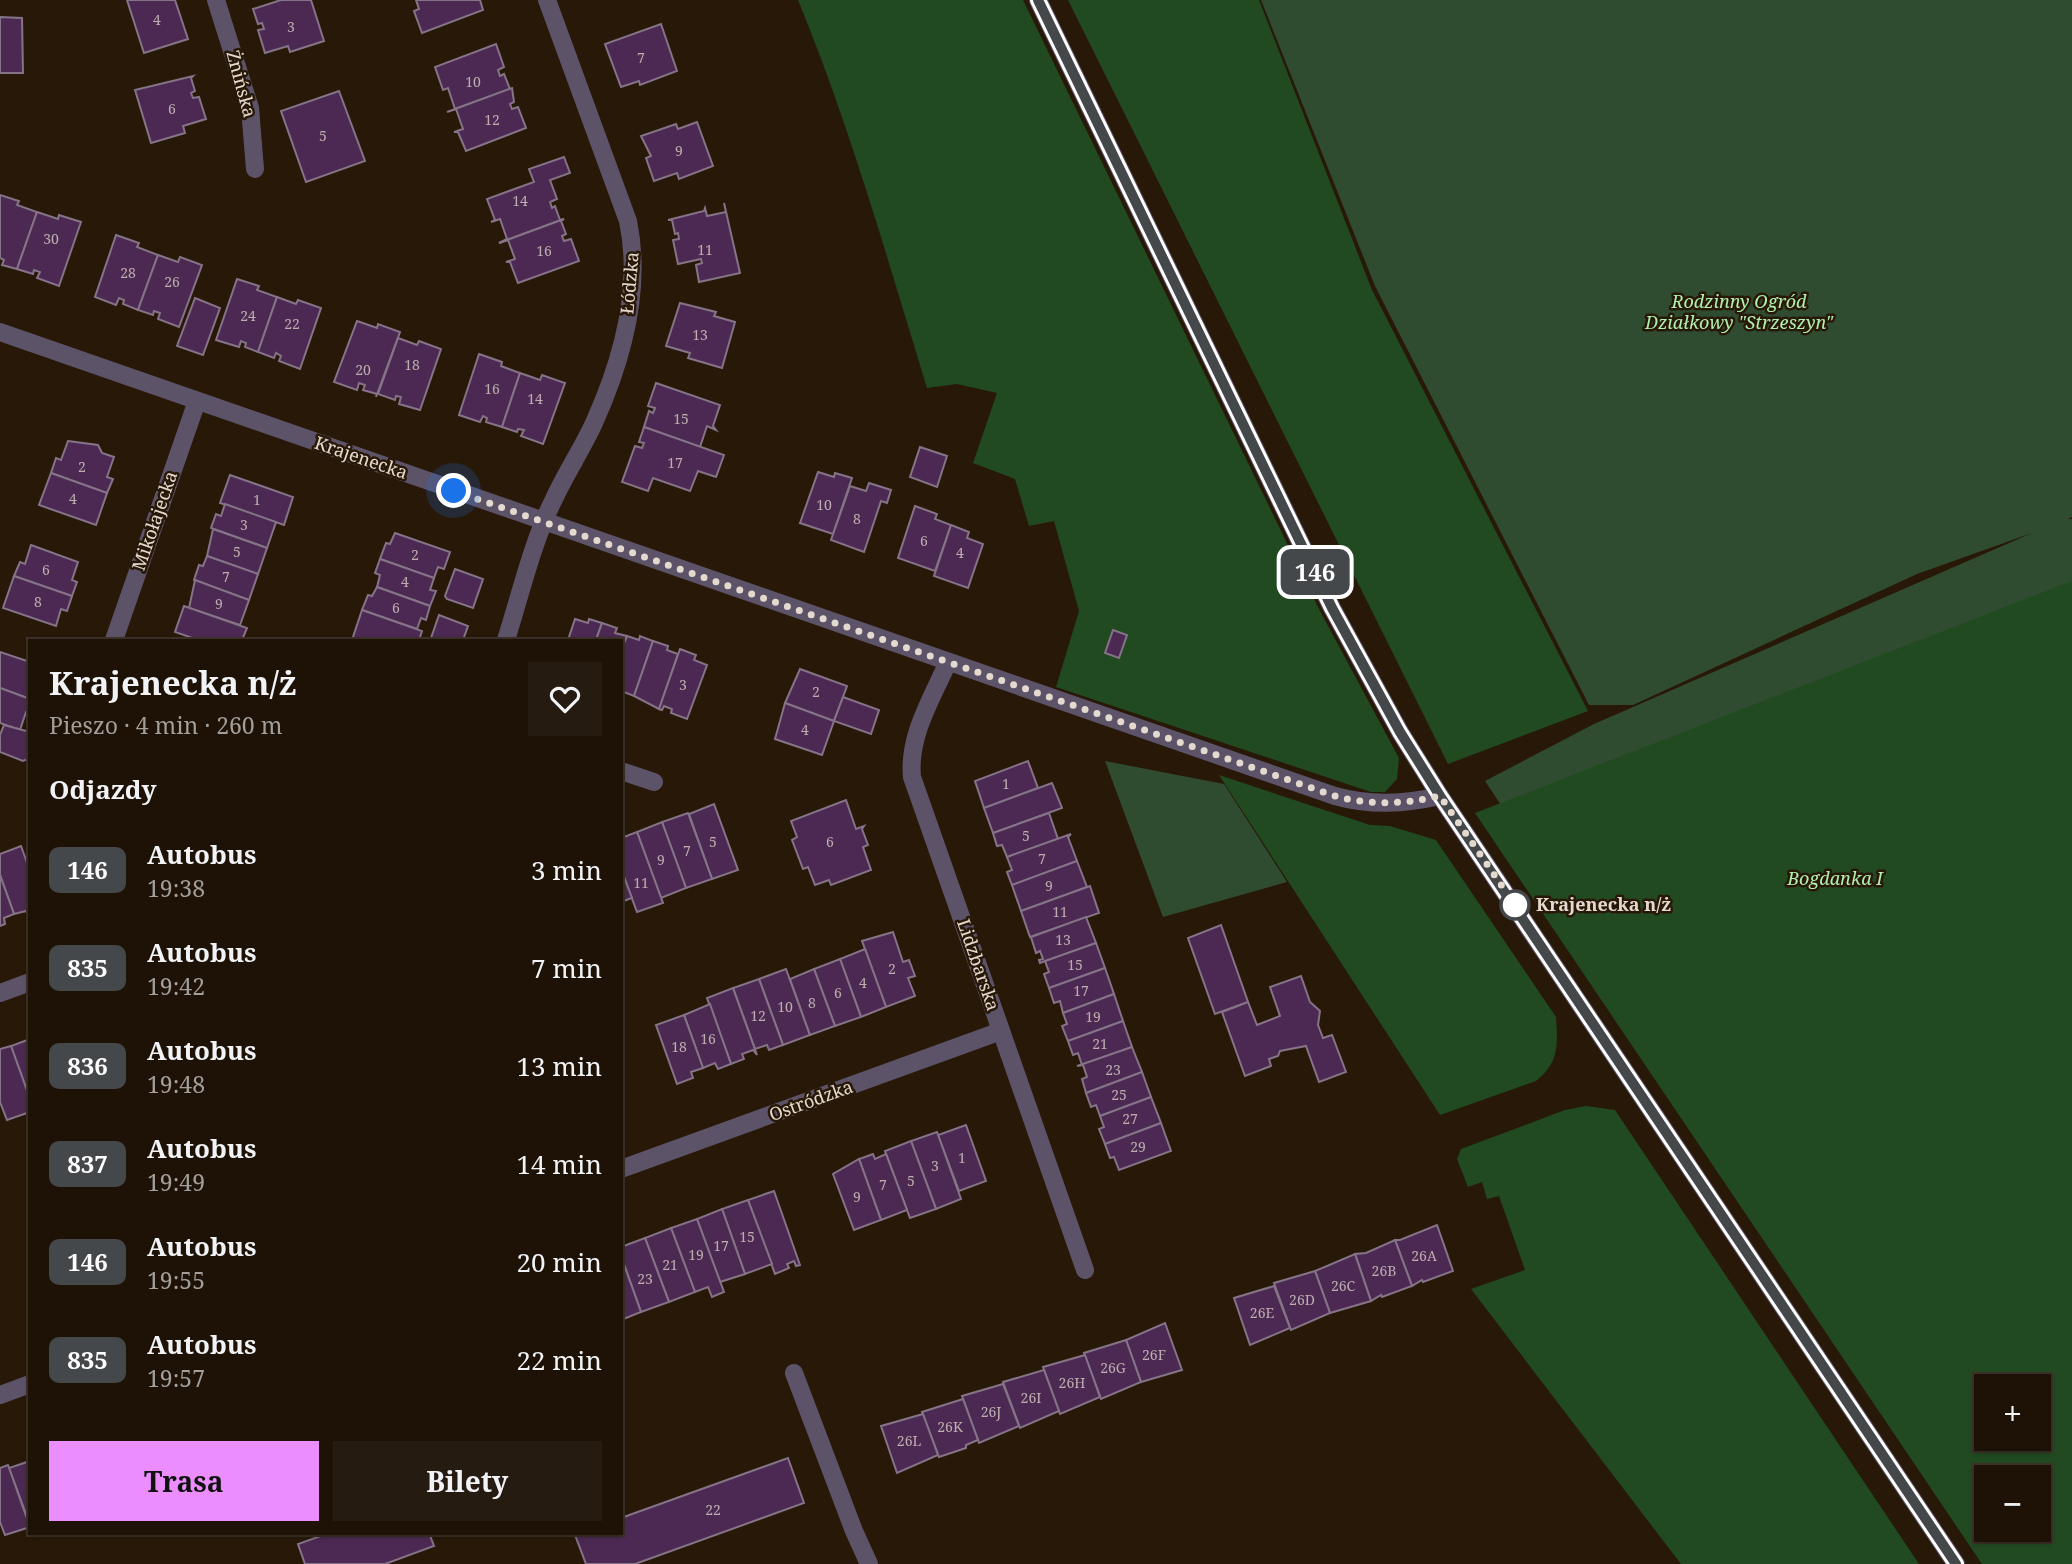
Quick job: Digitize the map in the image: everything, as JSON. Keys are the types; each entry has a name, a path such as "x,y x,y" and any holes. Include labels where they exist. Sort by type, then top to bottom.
{"street":[{"name":"Żnińska","path":"216,0 250,108 255,169"},
{"name":"Łódzka","path":"506,639 553,500 594,423 608,389 629,313 634,257 628,220 547,0"},
{"path":"1038,0 1332,608 1400,732 1440,796 1956,1564"},
{"name":"Krajenecka","path":"0,332 1343,799 1387,804 1440,796"},
{"name":"Mikołajecka","path":"114,639 197,401"},
{"name":"Lidzbarska","path":"948,662 914,740 910,762 912,777 1085,1270"},
{"path":"623,772 654,782"},
{"path":"0,993 28,983"},
{"name":"Ostródzka","path":"623,1169 1001,1031"},
{"path":"793,1373 869,1564"},
{"path":"0,1395 28,1385"}],"green space":[{"path":"798,0 1023,0 1320,611 1399,758 1397,779 1385,792 1371,792 1056,687 1079,611 1054,521 1029,526 1015,479 973,463 997,393 957,384 927,388 851,144"},
{"path":"1068,0 1259,0 1372,290 1588,711 1448,764"},
{"name":"Rodzinny Ogród Działkowy \"Strzeszyn\"","path":"1261,0 2072,0 2072,517 2068,519 2072,519 2072,1564 2004,1564 1989,1542 2051,1542 2051,1465 1974,1465 1974,1519 1485,781 1594,724 2032,533 1917,574 1633,705 1589,705 1375,286"},
{"name":"Bogdanka I","path":"2072,581 2072,1564 1982,1564 1475,813"},
{"path":"1105,761 1224,784 1287,882 1163,917"},
{"path":"1219,775 1370,825 1390,826 1436,840 1556,1017 1555,1052 1544,1074 1536,1081 1440,1115"},
{"path":"1586,1106 1615,1110 1919,1564 1681,1564 1471,1289 1525,1270 1499,1196 1487,1199 1482,1182 1468,1187 1457,1159 1461,1149 1565,1110"}],"building":[{"path":"127,0 175,0 188,39 144,53"},
{"path":"281,0 311,0 324,41 290,52 288,46 265,53 258,30 264,29 262,23 258,24 253,9"},
{"path":"416,0 480,0 483,10 422,33 414,11 419,9"},
{"path":"0,17 22,18 23,73 0,73"},
{"path":"661,24 677,71 640,85 639,81 621,87 605,44"},
{"path":"496,44 504,67 498,70 500,76 504,74 510,89 455,109 448,88 443,90 435,67"},
{"path":"193,76 191,78 195,91 191,93 193,98 199,97 206,119 183,126 185,133 151,143 135,90"},
{"path":"512,88 514,102 510,104 512,109 518,107 526,128 466,151 458,132 454,132 463,129 456,109 447,112"},
{"path":"339,91 365,161 306,182 281,111"},
{"path":"697,122 713,166 679,179 677,173 654,181 646,158 651,156 641,136 676,124 678,129"},
{"path":"564,157 570,173 550,180 557,199 550,202 552,208 555,206 560,220 564,219 499,243 507,239 500,219 491,222 495,220 487,199 534,182 529,169"},
{"path":"0,195 19,201 17,205 37,212 17,269 2,265 4,260 0,258"},
{"path":"724,203 740,273 699,282 696,265 702,263 701,259 678,264 673,240 679,239 678,233 675,234 672,220 668,220 704,211 705,208 707,216 726,212"},
{"path":"37,212 58,219 59,215 81,222 59,286 37,278 40,272 34,270 33,274 17,269"},
{"path":"564,219 561,221 566,234 562,236 564,241 571,239 579,261 518,283 510,262 506,262 515,259 508,240 499,243"},
{"path":"116,235 139,243 137,247 158,255 138,310 123,304 124,300 119,298 116,305 95,297"},
{"path":"158,255 178,262 180,257 202,265 179,327 158,319 160,313 154,311 153,315 138,310"},
{"path":"237,279 259,286 257,290 277,297 258,352 245,347 246,343 241,341 239,347 216,340"},
{"path":"277,297 296,304 298,300 321,308 300,369 279,361 281,356 276,353 274,358 258,352"},
{"path":"195,298 220,308 203,355 177,346"},
{"path":"680,303 716,312 714,316 735,322 722,368 688,358 690,353 666,346"},
{"path":"357,321 377,328 378,324 400,332 376,397 377,394 363,390 365,385 359,383 357,390 334,382"},
{"path":"398,338 417,345 419,341 441,349 420,410 399,404 401,397 396,396 395,400 378,394"},
{"path":"479,354 502,362 501,366 520,373 502,427 486,422 487,418 483,416 480,422 459,415"},
{"path":"520,373 540,380 542,375 565,383 543,444 521,436 524,430 518,429 517,432 502,427"},
{"path":"656,383 720,405 713,426 716,430 707,426 700,447 644,427 649,411 653,413 655,408 648,406"},
{"path":"644,427 724,455 716,477 698,471 690,491 653,478 648,491 622,482 635,446 642,448 644,443 639,442"},
{"path":"68,441 98,445 102,453 114,457 107,477 113,479 107,493 51,473 56,458 61,460"},
{"path":"920,447 947,456 937,487 910,477"},
{"path":"818,472 834,477 835,473 852,478 833,534 800,523"},
{"path":"51,473 107,493 96,525 39,505"},
{"path":"230,475 293,497 284,525 220,503"},
{"path":"869,483 891,490 887,503 881,501 864,552 831,540 850,486 866,491"},
{"path":"225,504 276,522 267,548 211,528 216,514 221,516"},
{"path":"915,506 937,514 935,519 951,525 935,571 898,558"},
{"path":"951,525 969,532 967,538 983,544 968,588 934,576"},
{"path":"213,529 267,548 258,574 207,556"},
{"path":"395,533 450,552 444,569 438,567 434,578 380,559 386,543 390,544"},
{"path":"31,545 78,562 72,580 77,582 72,596 14,576 20,562 25,564"},
{"path":"207,556 258,574 249,600 194,580 199,565 203,566"},
{"path":"380,559 434,578 430,590 436,591 430,606 377,587 380,575 375,573"},
{"path":"455,569 483,579 473,608 445,596"},
{"path":"14,576 72,596 67,611 61,609 56,626 3,608"},
{"path":"195,580 249,600 240,625 189,608"},
{"path":"377,587 430,606 426,620 421,618 417,629 362,610 368,595 372,596"},
{"path":"184,606 247,628 242,639 195,639 175,632"},
{"path":"362,610 422,631 419,639 352,639"},
{"path":"439,615 468,626 463,639 431,638"},
{"path":"575,619 602,623 596,639 568,639"},
{"path":"602,623 617,628 615,633 627,636 623,646 623,639 596,639"},
{"path":"1113,630 1127,635 1119,658 1105,653"},
{"path":"627,636 639,640 640,636 653,641 634,696 624,692 623,694 623,646"},
{"path":"653,641 668,646 667,650 678,654 659,709 634,696"},
{"path":"680,649 696,655 694,660 707,665 687,719 671,713 672,709 664,706 662,710 659,709"},
{"path":"0,652 28,661 28,698 0,688"},
{"path":"800,669 847,686 834,721 785,703"},
{"path":"0,688 28,698 28,712 20,730 0,723"},
{"path":"843,697 879,710 871,734 834,721"},
{"path":"785,703 834,721 822,755 775,739"},
{"path":"4,725 28,731 28,759 23,761 0,752 0,735"},
{"path":"1028,761 1038,788 984,808 975,781"},
{"path":"1052,783 1062,808 993,833 984,808"},
{"path":"846,800 856,829 864,826 862,829 868,845 863,847 871,870 831,885 829,880 815,885 808,867 803,869 792,840 797,837 791,821"},
{"path":"714,804 738,870 712,879 689,814"},
{"path":"688,813 712,879 686,888 662,822"},
{"path":"1049,813 1058,839 1007,857 1002,845 997,846 993,833"},
{"path":"662,822 686,888 661,898 637,832"},
{"path":"637,832 663,903 637,912 623,874 623,837"},
{"path":"1071,834 1068,837 1077,861 1012,885 1007,872 1012,870 1007,857"},
{"path":"21,846 28,865 28,915 26,911 14,914 0,875 0,854"},
{"path":"1077,861 1087,887 1021,911 1012,885"},
{"path":"623,874 632,898 623,901"},
{"path":"0,875 14,914 4,918 5,924 0,926"},
{"path":"1090,886 1099,913 1030,937 1021,911"},
{"path":"1086,917 1096,943 1040,963 1039,960 1043,959 1040,951 1036,953 1031,937"},
{"path":"1221,925 1248,1002 1215,1014 1188,938"},
{"path":"893,932 903,962 909,960 915,976 908,978 915,996 886,1007 862,941"},
{"path":"1096,943 1105,968 1049,988 1044,974 1049,972 1045,961"},
{"path":"865,949 886,1007 861,1017 840,959"},
{"path":"840,959 861,1017 835,1026 814,969"},
{"path":"1105,968 1114,994 1063,1013 1060,1001 1054,1003 1049,988"},
{"path":"786,969 810,1035 783,1045 759,979"},
{"path":"814,969 835,1026 810,1035 790,979"},
{"path":"1301,976 1310,1002 1320,1011 1318,1025 1323,1038 1332,1035 1346,1072 1319,1082 1306,1046 1280,1051 1278,1056 1269,1059 1271,1066 1245,1076 1222,1012 1248,1002 1257,1025 1280,1016 1270,987"},
{"path":"759,979 783,1045 769,1050 767,1045 755,1049 733,988"},
{"path":"733,988 757,1055 753,1050 742,1054 744,1059 731,1064 707,998"},
{"path":"1114,994 1123,1021 1068,1041 1062,1026 1067,1024 1063,1013"},
{"path":"710,1004 731,1064 718,1069 715,1063 703,1068 684,1015"},
{"path":"684,1015 703,1068 691,1072 693,1078 677,1084 656,1025"},
{"path":"1123,1021 1132,1047 1082,1065 1078,1053 1073,1055 1068,1041"},
{"path":"28,1040 28,1093 11,1046"},
{"path":"11,1046 28,1093 28,1113 7,1120 0,1102 0,1049"},
{"path":"1132,1047 1142,1072 1086,1093 1082,1079 1087,1077 1083,1065 1077,1066"},
{"path":"1142,1072 1151,1097 1100,1116 1096,1105 1091,1107 1086,1093"},
{"path":"1151,1097 1161,1123 1105,1144 1099,1129 1104,1127 1100,1116"},
{"path":"1161,1123 1171,1151 1119,1170 1114,1157 1110,1158 1105,1144"},
{"path":"966,1125 986,1181 959,1191 938,1135"},
{"path":"937,1132 961,1199 936,1209 911,1141"},
{"path":"911,1141 936,1209 910,1218 885,1151"},
{"path":"873,1154 875,1159 886,1154 907,1210 881,1220 859,1159"},
{"path":"859,1159 881,1220 854,1230 833,1174"},
{"path":"774,1191 800,1265 796,1266 794,1261 787,1264 789,1268 775,1274 748,1200"},
{"path":"748,1200 772,1264 745,1274 722,1209"},
{"path":"722,1209 745,1274 720,1282 697,1219"},
{"path":"697,1219 724,1292 712,1297 708,1287 695,1292 671,1228"},
{"path":"1437,1225 1453,1271 1423,1282 1422,1280 1412,1286 1395,1240"},
{"path":"671,1228 695,1292 669,1302 645,1238"},
{"path":"645,1238 669,1302 641,1312 623,1262 623,1246"},
{"path":"1395,1240 1412,1286 1382,1297 1381,1295 1371,1301 1355,1254 1366,1253"},
{"path":"1355,1254 1371,1301 1330,1313 1315,1271"},
{"path":"623,1262 641,1312 623,1319"},
{"path":"1315,1271 1330,1313 1291,1330 1274,1283"},
{"path":"1274,1286 1290,1328 1250,1345 1234,1298"},
{"path":"1165,1323 1182,1370 1141,1382 1126,1340"},
{"path":"1126,1340 1141,1382 1101,1399 1084,1353"},
{"path":"1085,1355 1100,1397 1060,1414 1043,1367"},
{"path":"1044,1370 1059,1411 1020,1428 1003,1382"},
{"path":"1003,1384 1019,1426 979,1443 962,1396"},
{"path":"963,1399 978,1440 966,1445 966,1448 939,1457 922,1412"},
{"path":"923,1414 938,1455 897,1473 881,1426"},
{"path":"788,1458 804,1503 635,1564 586,1564 575,1535 623,1535 623,1517"},
{"path":"28,1462 28,1520 9,1468"},
{"path":"8,1465 28,1521 28,1528 5,1535 0,1522 0,1468"},
{"path":"323,1535 430,1535 434,1546 385,1564 305,1564 298,1544"}],"bus line":[{"name":"146","path":"1038,0 1332,608 1400,732 1440,796 1956,1564"}],"place":[{"name":"Krajenecka n/ż","path":"1515,905"}],"route":[{"path":"454,491 1335,796 1352,801 1387,804 1440,796 1515,905"}]}
